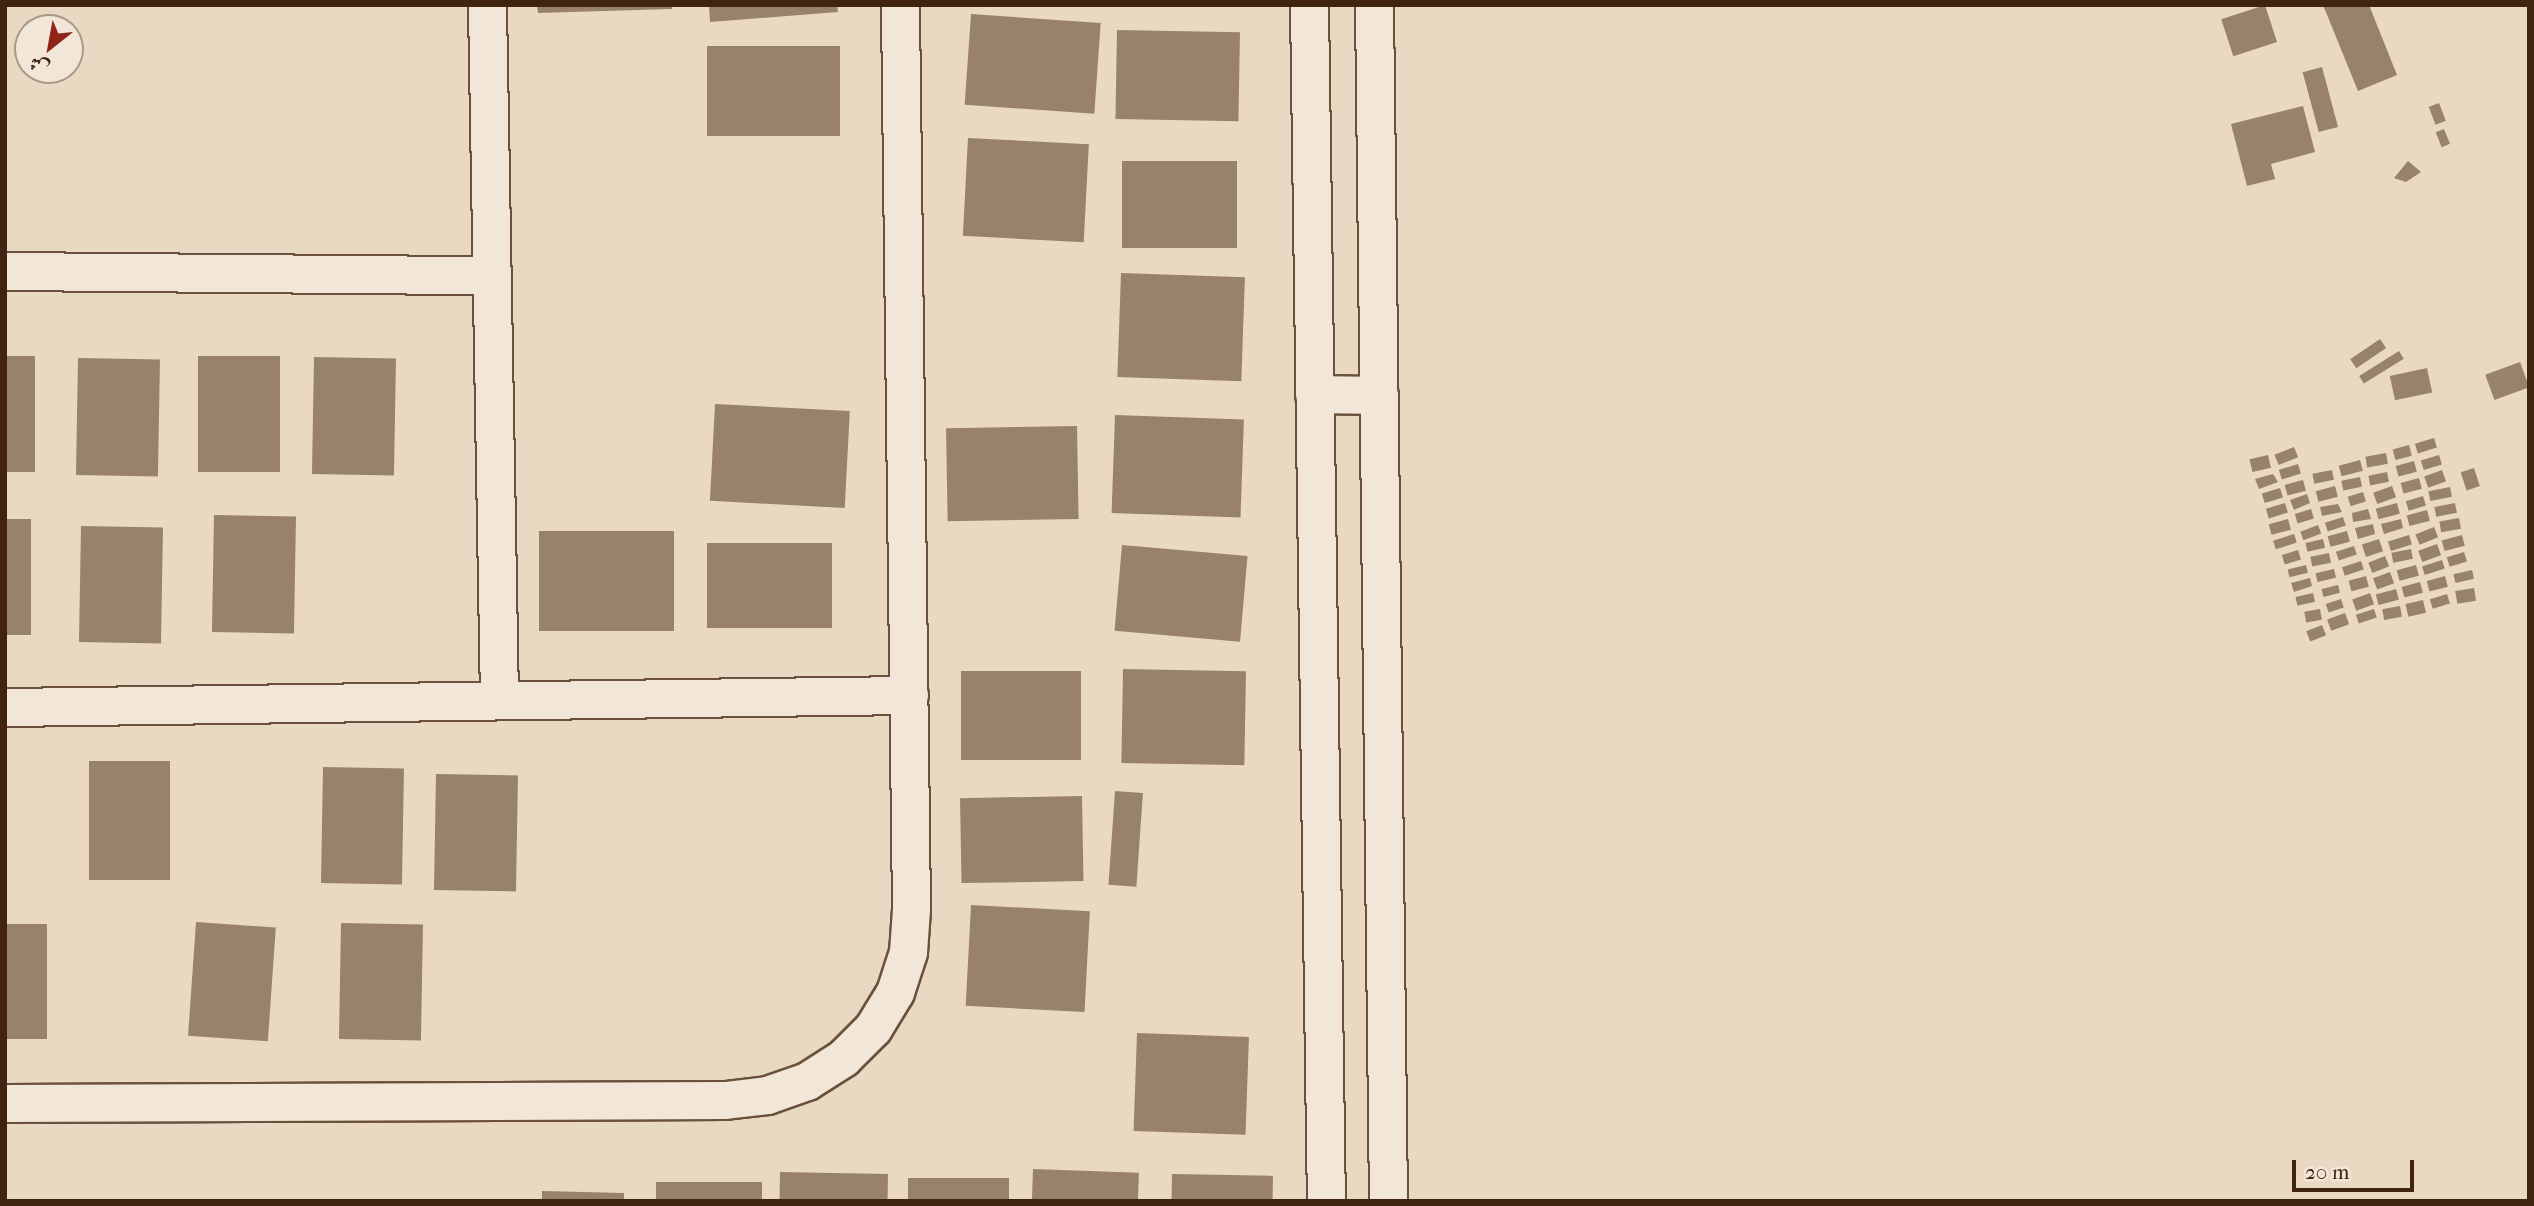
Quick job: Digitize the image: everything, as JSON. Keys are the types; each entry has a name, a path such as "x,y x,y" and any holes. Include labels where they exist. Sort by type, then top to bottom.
{"street":[{"path":"487,5 499,700"},
{"path":"5,1103 725,1100 767,1095 807,1081 843,1058 873,1028 895,992 908,952 909,695 900,5"},
{"path":"1309,5 1326,1201"},
{"path":"1374,5 1388,1201"},
{"path":"5,271 492,275"},
{"path":"1314,394 1380,395"},
{"path":"5,708 909,695"}],"building":[{"path":"537,5 672,5 672,9 538,13"},
{"path":"709,5 837,5 838,12 710,22"},
{"path":"2265,5 2277,42 2233,56 2221,19"},
{"path":"2323,5 2369,5 2397,75 2358,91"},
{"path":"971,14 1101,23 1094,114 965,105"},
{"path":"1117,30 1240,32 1238,121 1115,119"},
{"path":"707,46 840,46 840,136 707,136"},
{"path":"2322,67 2338,127 2319,132 2303,72"},
{"path":"2439,103 2446,121 2436,125 2429,107"},
{"path":"2303,106 2315,152 2271,164 2275,179 2247,186 2231,124"},
{"path":"2444,129 2450,144 2442,147 2436,132"},
{"path":"968,138 1089,144 1084,242 963,236"},
{"path":"1122,161 1237,161 1237,248 1122,248"},
{"path":"2408,161 2421,172 2406,182 2394,178"},
{"path":"1121,273 1245,277 1241,381 1117,377"},
{"path":"2380,339 2386,348 2356,368 2350,359"},
{"path":"2399,351 2404,359 2364,384 2359,376"},
{"path":"5,356 35,356 35,472 5,472"},
{"path":"198,356 280,356 280,472 198,472"},
{"path":"314,357 396,358 394,475 312,474"},
{"path":"78,358 160,359 158,476 76,475"},
{"path":"2520,362 2529,387 2494,400 2485,375"},
{"path":"2427,368 2432,392 2395,400 2390,376"},
{"path":"715,404 850,411 845,508 710,501"},
{"path":"1115,415 1244,420 1241,517 1112,513"},
{"path":"1077,426 1079,519 948,521 946,428"},
{"path":"2434,438 2437,448 2418,453 2415,444"},
{"path":"2409,445 2412,456 2395,460 2393,449"},
{"path":"2294,447 2298,457 2279,465 2275,455"},
{"path":"2386,453 2388,464 2367,467 2365,457"},
{"path":"2268,455 2271,468 2252,472 2249,459"},
{"path":"2439,455 2442,465 2424,470 2421,461"},
{"path":"2360,460 2363,471 2342,476 2339,466"},
{"path":"2414,461 2417,472 2398,477 2396,466"},
{"path":"2298,464 2301,474 2282,479 2279,470"},
{"path":"2474,468 2480,486 2467,490 2461,472"},
{"path":"2332,470 2334,480 2314,484 2312,474"},
{"path":"2442,470 2446,481 2428,488 2424,476"},
{"path":"2387,472 2389,482 2370,485 2368,476"},
{"path":"2273,474 2278,482 2259,489 2255,479"},
{"path":"2360,477 2362,487 2343,490 2341,481"},
{"path":"2419,478 2422,489 2403,494 2401,483"},
{"path":"2303,480 2306,491 2287,496 2285,485"},
{"path":"2335,486 2338,497 2319,502 2316,491"},
{"path":"2392,486 2396,497 2377,504 2373,493"},
{"path":"2450,487 2452,497 2430,501 2428,491"},
{"path":"2280,488 2283,498 2265,503 2262,494"},
{"path":"2363,492 2366,502 2351,506 2348,497"},
{"path":"2307,494 2310,503 2294,510 2290,500"},
{"path":"2423,496 2426,506 2409,511 2406,501"},
{"path":"2285,503 2288,513 2269,518 2266,509"},
{"path":"2397,503 2400,514 2379,519 2376,509"},
{"path":"2455,503 2457,513 2436,517 2434,507"},
{"path":"2338,504 2342,512 2322,516 2320,507"},
{"path":"2311,509 2314,519 2298,524 2295,514"},
{"path":"2368,509 2371,519 2353,522 2352,513"},
{"path":"2427,510 2430,521 2410,526 2407,515"},
{"path":"214,515 296,516 294,633 212,632"},
{"path":"2343,517 2346,526 2328,531 2325,523"},
{"path":"2459,518 2461,529 2441,532 2439,521"},
{"path":"5,519 31,519 31,635 5,635"},
{"path":"2288,519 2291,530 2272,535 2269,524"},
{"path":"2401,519 2403,528 2384,534 2381,524"},
{"path":"2373,524 2375,534 2358,539 2355,528"},
{"path":"2318,525 2321,533 2303,540 2300,532"},
{"path":"81,526 163,527 161,643 79,642"},
{"path":"2434,527 2438,537 2420,545 2415,534"},
{"path":"539,531 674,531 674,631 539,631"},
{"path":"2347,531 2350,542 2331,547 2328,536"},
{"path":"2294,534 2297,543 2276,549 2273,541"},
{"path":"2409,535 2412,545 2391,551 2388,541"},
{"path":"2462,535 2465,546 2445,551 2442,540"},
{"path":"2323,539 2325,548 2307,552 2305,543"},
{"path":"2379,539 2383,551 2366,557 2362,545"},
{"path":"707,543 832,543 832,628 707,628"},
{"path":"2437,544 2441,555 2422,562 2418,551"},
{"path":"1122,545 1248,556 1240,642 1115,631"},
{"path":"2354,546 2357,555 2339,560 2336,552"},
{"path":"2411,549 2413,559 2393,563 2391,553"},
{"path":"2298,550 2301,560 2285,565 2282,555"},
{"path":"2464,552 2467,562 2450,567 2447,557"},
{"path":"2329,553 2331,563 2312,566 2310,557"},
{"path":"2385,556 2389,566 2372,573 2368,563"},
{"path":"2442,560 2445,569 2425,575 2422,566"},
{"path":"2361,561 2364,570 2345,576 2342,567"},
{"path":"2306,565 2308,573 2289,577 2288,570"},
{"path":"2416,565 2419,576 2400,581 2397,570"},
{"path":"2334,569 2336,578 2318,582 2315,573"},
{"path":"2472,570 2474,579 2456,583 2453,574"},
{"path":"2390,572 2394,583 2377,589 2373,578"},
{"path":"2366,576 2369,587 2351,591 2349,581"},
{"path":"2445,576 2448,587 2429,592 2427,581"},
{"path":"2310,578 2312,586 2294,592 2291,583"},
{"path":"2420,582 2423,593 2404,598 2402,587"},
{"path":"2338,585 2340,593 2323,597 2322,589"},
{"path":"2474,588 2476,601 2457,604 2455,591"},
{"path":"2396,589 2399,600 2379,605 2376,594"},
{"path":"2313,593 2315,602 2297,606 2295,597"},
{"path":"2370,593 2374,604 2356,611 2352,599"},
{"path":"2447,594 2450,604 2433,609 2430,599"},
{"path":"2341,599 2344,608 2329,613 2326,604"},
{"path":"2423,600 2426,613 2408,617 2405,604"},
{"path":"2400,606 2402,617 2384,620 2382,609"},
{"path":"2320,609 2322,620 2306,623 2304,612"},
{"path":"2374,609 2377,618 2359,623 2356,615"},
{"path":"2345,613 2349,624 2331,631 2327,619"},
{"path":"2322,625 2326,635 2310,642 2306,631"},
{"path":"1123,669 1246,671 1244,765 1121,763"},
{"path":"961,671 1081,671 1081,760 961,760"},
{"path":"89,761 170,761 170,880 89,880"},
{"path":"323,767 404,768 402,884 321,883"},
{"path":"436,774 518,775 516,891 434,890"},
{"path":"1115,791 1143,793 1136,887 1108,885"},
{"path":"1082,796 1083,881 962,883 960,798"},
{"path":"971,905 1090,911 1085,1012 966,1006"},
{"path":"196,922 276,928 268,1041 188,1036"},
{"path":"341,923 423,924 421,1040 339,1039"},
{"path":"5,924 47,924 47,1039 5,1039"},
{"path":"1137,1033 1249,1037 1246,1135 1134,1131"},
{"path":"1033,1169 1139,1173 1138,1201 1032,1201"},
{"path":"780,1172 888,1174 888,1201 779,1201"},
{"path":"1172,1174 1273,1176 1273,1201 1172,1201"},
{"path":"908,1178 1009,1178 1009,1201 908,1201"},
{"path":"656,1182 762,1182 762,1201 656,1201"},
{"path":"542,1191 624,1193 624,1201 542,1201"}]}
